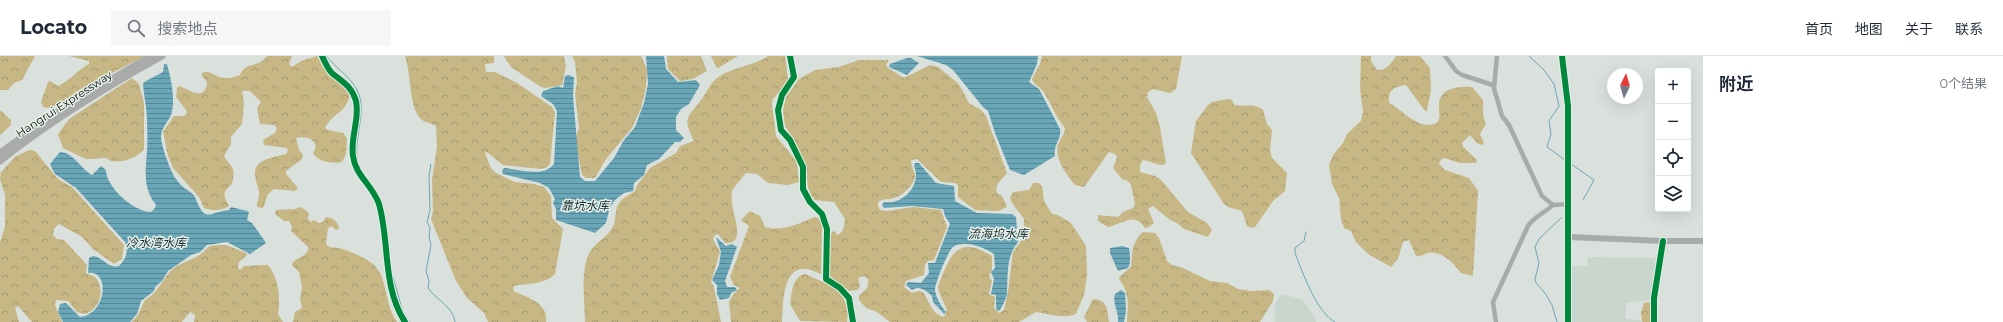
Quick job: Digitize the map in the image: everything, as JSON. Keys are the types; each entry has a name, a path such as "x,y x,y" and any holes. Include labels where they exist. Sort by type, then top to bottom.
{"highway":[{"name":"Hangrui Expressway","path":"0,153 63,108 151,56"},
{"name":"Hangrui Expressway","path":"0,161 91,97 162,56"}],"main road":[{"path":"1569,237 1703,241"}],"street":[{"path":"322,56 332,73 351,89 356,103 352,156 356,168 377,198 381,212 387,270 400,315 405,322"},
{"path":"790,56 794,77 782,95 778,110 781,130 790,140 802,167 803,189 810,202 822,214 827,229 826,279 840,288 849,298 853,322"},
{"path":"1445,56 1456,71 1462,75 1483,80 1493,85 1494,88"},
{"path":"1497,56 1494,88 1502,116 1509,125 1542,196 1553,205"},
{"path":"1562,56 1568,106 1568,322"},
{"path":"1496,322 1493,302 1528,226 1536,216 1548,210 1553,205 1568,204"},
{"path":"1654,322 1654,298 1663,241"}],"shaded area":[{"path":"1588,257 1656,258 1650,300 1626,303 1626,319 1640,320 1641,322 1571,322 1571,266 1587,266"},
{"path":"1281,294 1302,299 1316,318 1316,322 1275,322 1275,305"}],"green space":[{"path":"0,56 35,56 22,80 14,83 8,90 0,90"},
{"path":"69,56 145,56 79,90 58,105 48,108 43,107 41,102 48,82 50,81 58,86 89,64 89,61"},
{"path":"267,56 292,56 289,64 292,67 301,61 317,56 331,75 346,87 350,92 349,99 325,128 343,133 347,138 346,154 342,162 326,162 315,156 313,153 316,145 312,140 304,137 296,138 299,150 303,155 302,159 286,171 286,174 298,188 295,191 274,189 268,194 263,208 257,207 259,190 255,176 258,165 261,162 271,158 286,154 288,151 287,148 264,145 263,140 275,133 277,128 274,125 260,124 257,108 261,102 250,91 242,91 244,104 242,124 231,137 231,144 224,156 234,173 232,184 226,189 224,194 229,206 224,209 217,210 204,208 199,197 173,168 168,156 163,132 174,116 183,116 187,114 186,110 176,97 177,88 179,86 196,93 203,92 206,88 207,82 202,76 202,73 206,72 221,77 232,78 240,75 245,68 260,62"},
{"path":"405,56 494,56 494,63 485,64 486,72 495,72 517,83 552,107 555,112 550,164 547,167 541,169 503,165 487,152 485,153 491,168 496,173 515,182 534,184 544,187 551,196 552,218 563,229 555,274 551,278 541,282 514,286 513,289 515,292 531,299 541,306 546,316 546,322 488,322 484,313 467,298 456,281 431,219 433,212 432,181 437,146 436,126 425,122 418,115 412,100"},
{"path":"504,56 564,56 566,66 562,85 546,88 541,87 511,67"},
{"path":"572,56 641,56 647,69 646,87 641,108 632,128 606,159 595,178 586,178 582,175 575,139 579,128 575,94 577,82 575,62"},
{"path":"667,56 701,56 707,71 693,79 680,81 668,69"},
{"path":"711,56 738,56 718,68 716,67"},
{"path":"768,56 785,56 788,79 784,87 773,99 772,104 776,136 797,162 799,182 788,185 768,183 757,174 746,173 732,190 732,202 737,225 737,236 731,243 725,243 718,234 715,235 713,239 720,252 711,282 714,287 721,322 585,322 585,264 592,249 607,235 612,228 618,204 622,199 635,191 637,185 650,168 676,153 680,146 694,141 687,123 689,115 703,98 713,82 720,76"},
{"path":"1042,56 1182,56 1176,89 1170,93 1153,89 1148,92 1147,97 1156,113 1166,163 1160,165 1143,160 1140,165 1140,172 1155,176 1161,180 1188,212 1207,223 1212,230 1208,237 1184,229 1153,206 1148,209 1154,223 1149,227 1145,228 1137,220 1132,219 1108,227 1098,221 1098,215 1118,217 1123,212 1133,208 1135,204 1131,185 1128,181 1122,179 1113,168 1117,157 1115,154 1109,152 1084,187 1075,185 1065,172 1057,150 1065,128 1058,119 1043,91 1034,83 1032,79 1040,64"},
{"path":"1361,56 1371,56 1371,61 1377,70 1388,66 1396,56 1420,56 1430,68 1431,90 1427,111 1425,111 1406,85 1398,86 1389,95 1389,103 1418,122 1430,125 1437,123 1442,96 1445,92 1455,88 1472,87 1483,100 1483,115 1486,124 1480,134 1484,143 1482,145 1477,143 1470,135 1462,143 1463,147 1477,160 1476,163 1460,163 1444,158 1439,164 1445,170 1469,178 1478,191 1473,276 1461,273 1447,258 1438,254 1428,253 1421,256 1416,256 1409,240 1403,242 1398,259 1391,267 1368,254 1356,242 1351,231 1344,228 1341,219 1339,198 1332,184 1329,165 1333,155 1343,143 1347,134 1361,121 1363,112 1360,88"},
{"path":"859,60 889,60 886,65 888,68 904,78 930,65 938,67 959,84 969,103 981,110 986,116 1007,173 999,182 996,190 997,193 1002,196 1007,207 998,211 975,210 958,197 958,185 955,183 941,182 917,159 911,160 915,175 913,183 908,190 901,195 878,202 880,210 887,211 914,207 941,210 947,227 934,260 928,261 925,265 924,275 906,281 904,287 912,293 919,291 924,293 934,311 940,316 944,317 947,310 938,287 950,258 962,248 970,247 992,256 992,269 989,277 992,281 989,294 995,297 994,308 999,313 1004,310 1013,252 1022,240 1024,234 1024,219 1010,198 1013,192 1029,190 1033,183 1039,183 1042,186 1044,201 1052,214 1058,215 1071,223 1086,246 1087,275 1084,295 1076,314 1061,316 1036,312 1019,322 890,322 877,312 866,308 859,300 859,295 867,287 868,279 864,276 858,278 860,286 858,290 849,291 827,274 830,236 832,232 835,231 837,235 841,232 845,219 834,202 815,200 811,195 808,187 805,164 785,126 783,110 786,97 799,79 815,70 839,67"},
{"path":"132,78 139,84 144,103 144,149 141,153 126,160 115,161 106,158 86,159 63,148 58,134 69,119"},
{"path":"1228,99 1232,100 1234,105 1253,106 1263,110 1267,124 1272,130 1270,151 1272,158 1287,173 1285,191 1273,201 1255,227 1251,228 1247,226 1242,211 1228,207 1224,204 1191,153 1196,121 1212,102"},
{"path":"0,110 11,120 11,125 0,135"},
{"path":"30,150 35,151 58,179 72,187 124,245 122,259 114,264 93,249 82,237 59,224 54,229 53,235 57,239 64,240 87,265 86,273 95,277 101,293 98,303 94,308 85,314 77,312 68,301 56,300 55,305 62,322 32,322 18,306 15,308 19,322 0,322 0,242 5,227 5,195 0,179 1,172 16,156"},
{"path":"301,207 309,213 308,219 311,222 314,220 319,223 323,222 326,217 328,217 333,219 339,226 339,229 336,230 332,226 328,228 326,244 328,246 354,253 369,261 376,267 380,272 390,308 397,322 293,322 295,312 302,308 300,299 302,287 299,272 292,265 293,262 307,252 308,247 291,231 292,227 289,221 284,221 275,214 276,210 295,209"},
{"path":"750,211 760,216 765,227 777,229 784,228 814,217 818,218 822,224 821,274 806,269 798,270 792,274 785,288 782,322 731,322 729,302 734,293 740,288 734,285 730,277 749,226 741,220"},
{"path":"1143,232 1155,233 1159,238 1167,261 1172,265 1183,268 1210,281 1227,283 1238,289 1251,291 1269,290 1274,294 1273,301 1260,322 1127,322 1127,294 1119,279 1120,276 1131,267 1132,253 1135,244"},
{"path":"226,245 246,253 247,255 239,262 238,268 240,270 244,266 268,265 274,275 278,288 278,314 283,322 194,322 195,315 190,312 182,322 132,322 138,315 145,300 149,298 172,270 180,264 201,254 210,246"},
{"path":"805,274 832,286 842,294 848,310 847,322 800,321 790,304 793,286 797,278"},
{"path":"1093,299 1102,301 1106,306 1109,322 1087,322 1084,317"},
{"path":"1648,302 1651,304 1651,322 1642,322 1641,312 1644,303"}],"water":[{"name":"靠坑水库","path":"646,56 664,56 666,69 678,82 696,80 700,85 689,104 681,109 676,117 676,130 684,138 680,142 675,142 659,159 647,165 644,175 634,183 633,191 624,193 615,200 610,207 606,223 595,233 556,220 556,209 553,203 555,199 549,188 540,183 503,174 502,171 504,168 538,172 544,171 554,164 557,111 553,104 541,96 543,91 558,86 563,88 565,76 568,75 574,77 573,96 580,177 585,181 595,181 614,158 624,140 635,127 644,103 648,84"},
{"path":"917,56 1038,56 1037,64 1029,82 1039,89 1060,129 1060,136 1055,148 1055,156 1024,175 1010,170 988,111 983,107 953,70 946,65"},
{"path":"911,58 919,63 907,75 889,67 890,64"},
{"name":"冷水湾水库","path":"164,64 167,64 170,76 173,106 171,115 162,130 161,141 174,176 180,184 194,195 204,213 211,214 229,210 231,207 249,212 247,220 252,223 266,243 250,254 227,242 207,245 200,252 191,255 168,271 162,281 155,287 154,291 141,301 137,314 130,322 63,322 58,312 60,304 66,303 80,317 89,314 95,309 100,301 102,285 100,278 95,274 88,273 89,258 93,256 97,257 112,266 119,266 125,258 127,249 125,242 76,188 55,174 50,164 60,152 69,155 92,175 101,166 106,170 107,177 111,184 122,197 137,208 151,212 156,205 149,192 146,178 147,116 143,84 144,82 163,72"},
{"name":"流海坞水库","path":"915,163 919,163 936,183 954,186 955,201 977,213 1012,214 1016,217 1018,242 1011,253 1007,294 1000,310 997,311 996,295 991,294 994,279 991,272 995,268 994,254 974,245 963,244 953,247 945,261 935,290 939,302 946,312 944,314 933,302 932,296 927,292 920,288 912,290 906,285 908,282 921,283 929,273 928,263 935,263 950,224 943,209 912,206 884,208 882,205 884,202 891,202 904,197 913,187 916,173 914,166"},
{"path":"716,237 726,246 732,244 737,247 725,281 727,287 735,287 737,290 731,293 729,298 720,300 717,294 717,285 712,280 719,265 721,252"},
{"path":"1122,246 1129,248 1130,264 1128,268 1118,271 1110,253 1110,248"},
{"path":"1121,290 1125,293 1126,311 1124,322 1118,322 1114,297 1115,294"}],"waterway":[{"path":"326,56 353,84 360,97 361,117 357,157 361,172 378,196 382,209"},
{"path":"1529,56 1544,70 1554,84 1559,106 1549,121 1551,134 1547,147 1565,160"},
{"path":"431,164 429,176 430,210 427,222 430,228 429,237 431,245 426,271 429,281 428,288 448,308 454,317 455,322"},
{"path":"1571,164 1594,180 1583,200"},
{"path":"1557,322 1552,305 1545,293 1536,283 1535,279 1539,263 1535,247 1539,239 1561,218"},
{"path":"1306,232 1304,241 1295,248 1295,253 1316,301 1328,317 1335,322"},
{"path":"391,270 402,309 409,322"}],"cycle path":[{"path":"322,56 333,74 350,89 356,101 357,115 352,149 354,163 379,204 393,294 405,322"},
{"path":"790,56 794,77 782,95 778,110 781,130 790,140 803,167 803,189 810,202 822,214 827,229 826,279 840,288 849,298 853,322"},
{"path":"1562,56 1568,106 1568,322"},
{"path":"1654,322 1654,298 1663,241"}]}
